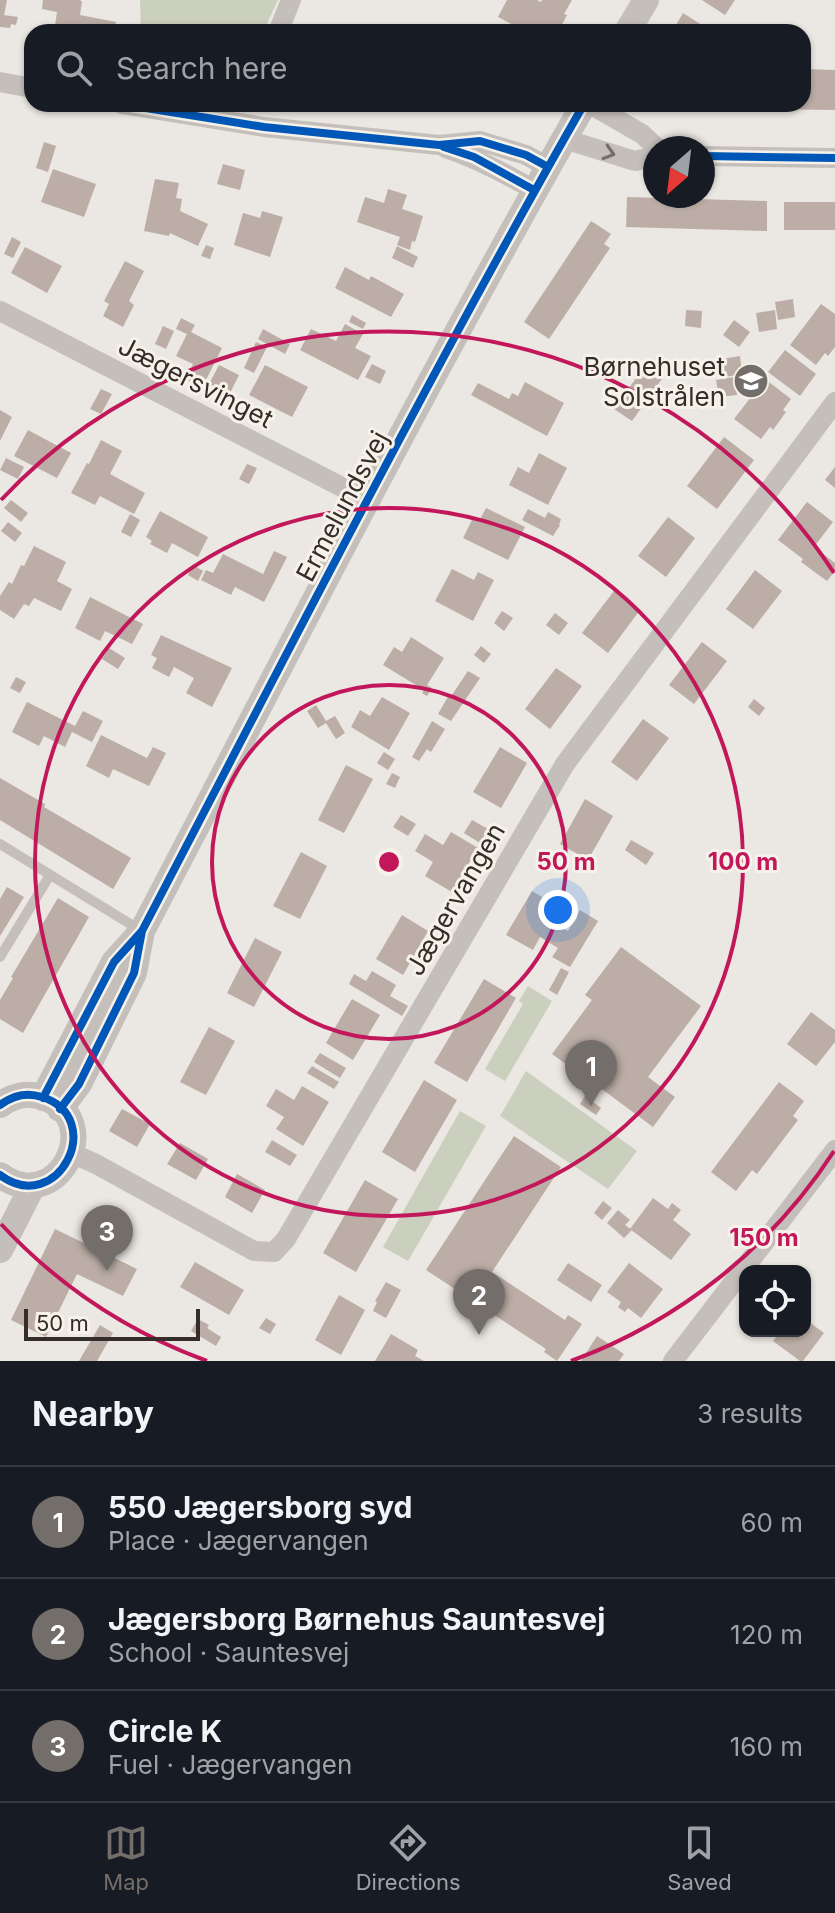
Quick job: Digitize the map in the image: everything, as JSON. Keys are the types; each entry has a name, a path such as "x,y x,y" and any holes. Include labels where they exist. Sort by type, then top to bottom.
{"street":[{"path":"281,24 291,0"},
{"path":"632,24 646,0"},
{"path":"0,82 24,86"},
{"name":"Ermelundsvej","path":"52,1103 114,962 142,931 367,500 579,112"},
{"path":"604,112 644,136"},
{"path":"241,113 264,127 439,145 480,141 526,155 541,178"},
{"path":"564,139 635,161 643,159"},
{"path":"715,156 835,158"},
{"name":"Jægersvinget","path":"0,311 367,500"},
{"name":"Jægervangen","path":"71,1153 254,1251 274,1252 286,1239 565,764 835,402"},
{"path":"0,1105 21,1095 52,1103 71,1127 73,1143 71,1153 59,1173 50,1180 33,1185 1,1178"},
{"path":"673,1361 835,1150"},
{"path":"0,1250 33,1185"}],"lane":[{"path":"0,844 142,931"},
{"path":"0,957 50,875"}],"green space":[{"path":"140,0 278,0 267,24 141,24"},
{"path":"528,986 552,1001 505,1081 485,1069 523,1004 519,1001"},
{"path":"526,1071 637,1151 608,1189 500,1116"},
{"path":"460,1111 486,1126 408,1261 383,1247"}],"building":[{"path":"0,0 7,0 4,15 18,17 16,25 11,24 10,28 0,27"},
{"path":"43,0 80,0 80,15 116,24 55,24 57,12 42,9"},
{"path":"507,0 572,0 562,24 512,24 498,17"},
{"path":"702,0 735,0 725,15"},
{"path":"683,13 700,24 677,24"},
{"path":"811,69 835,70 835,110 811,110"},
{"path":"44,142 56,146 48,172 36,168"},
{"path":"223,164 245,170 240,190 217,184"},
{"path":"53,169 96,184 84,217 41,202"},
{"path":"155,179 179,183 176,198 182,199 180,211 208,224 198,246 170,233 169,236 144,231"},
{"path":"388,189 407,195 402,209 423,216 410,250 397,245 400,237 357,222 365,197 384,203"},
{"path":"627,197 643,197 643,208 715,208 715,200 767,201 767,231 626,227"},
{"path":"784,202 835,202 835,230 784,230"},
{"path":"262,211 283,217 270,257 234,245 243,213 260,218"},
{"path":"591,221 611,234 604,244 610,248 549,339 524,322"},
{"path":"12,237 21,242 13,258 4,254"},
{"path":"206,245 214,248 210,259 201,256"},
{"path":"397,246 418,257 413,268 392,258"},
{"path":"25,247 62,266 47,293 11,273"},
{"path":"125,261 144,271 129,301 134,305 123,327 103,316 109,304 104,301"},
{"path":"345,267 369,280 371,276 404,294 391,317 335,288"},
{"path":"793,299 795,317 778,320 775,302"},
{"path":"821,304 835,314 835,347 828,356 825,353 816,365 790,345"},
{"path":"686,310 702,311 701,328 685,326"},
{"path":"775,310 777,329 759,332 756,313"},
{"path":"352,315 366,323 363,329 349,322"},
{"path":"181,318 195,325 191,332 222,348 202,388 186,379 193,364 176,356 187,334 176,329"},
{"path":"734,320 750,332 739,347 723,335"},
{"path":"345,324 363,334 355,348 371,356 358,380 300,350 311,329 336,341"},
{"path":"163,326 174,331 166,349 155,344"},
{"path":"263,329 290,344 285,354 258,339"},
{"path":"256,342 267,347 254,373 244,368"},
{"path":"785,350 816,374 800,396 768,372"},
{"path":"740,356 742,374 725,377 722,359"},
{"path":"372,364 386,371 380,384 365,377"},
{"path":"646,364 664,376 632,421 614,409"},
{"path":"219,365 239,375 229,395 209,384"},
{"path":"265,365 308,387 292,417 249,395"},
{"path":"734,377 737,395 719,397 716,380"},
{"path":"765,379 791,399 773,430 770,427 761,439 734,419"},
{"path":"525,382 564,403 547,436 471,395 478,383 509,399 512,393 518,396"},
{"path":"101,389 112,394 101,414 90,409"},
{"path":"0,410 12,417 0,441"},
{"path":"28,430 71,453 57,478 14,456"},
{"path":"724,437 754,460 717,509 687,486"},
{"path":"101,440 122,451 110,474 145,493 134,514 100,496 95,505 71,493"},
{"path":"539,453 567,468 548,505 509,485 518,467 529,473"},
{"path":"6,458 24,467 18,479 0,470"},
{"path":"247,464 257,468 249,484 239,479"},
{"path":"835,467 835,488 825,480"},
{"path":"11,500 28,513 21,522 4,508"},
{"path":"807,502 833,522 814,547 835,563 835,571 827,581 778,540"},
{"path":"486,508 525,527 508,560 463,538 473,518 479,521"},
{"path":"528,509 545,518 548,512 561,519 553,536 522,520"},
{"path":"160,511 208,537 198,557 172,543 167,553 150,544 152,541 146,537"},
{"path":"130,514 140,520 131,537 121,532"},
{"path":"668,517 695,538 666,577 638,556"},
{"path":"8,522 22,533 15,542 1,531"},
{"path":"34,546 66,562 57,581 72,589 61,611 34,598 29,606 24,604 14,619 0,610 0,596 9,582 12,584"},
{"path":"274,551 287,557 264,602 235,587 231,595 201,580 206,570 213,573 223,554 263,574"},
{"path":"193,565 203,571 198,581 188,575"},
{"path":"452,569 474,580 478,572 494,580 473,621 435,601"},
{"path":"755,570 782,591 753,629 726,609"},
{"path":"614,591 640,610 608,653 582,633"},
{"path":"90,597 143,624 132,644 105,631 100,641 75,628"},
{"path":"502,611 513,618 504,631 494,623"},
{"path":"555,613 568,623 559,635 546,625"},
{"path":"161,635 232,668 212,707 186,693 194,678 174,667 169,677 152,668 157,658 151,655"},
{"path":"411,637 444,658 427,685 432,688 427,696 422,693 424,690 383,665 394,647 402,652"},
{"path":"702,642 727,661 694,704 669,685"},
{"path":"481,646 491,654 484,663 474,655"},
{"path":"109,648 125,658 118,669 102,659"},
{"path":"556,668 582,686 550,729 525,709"},
{"path":"468,671 480,678 451,721 438,714 449,695 459,701 452,695"},
{"path":"16,677 26,682 20,693 10,688"},
{"path":"382,697 410,713 389,750 351,727 360,710 370,716"},
{"path":"754,699 765,708 759,716 748,707"},
{"path":"27,702 75,726 83,711 103,721 92,742 72,732 65,747 44,736 39,746 12,732"},
{"path":"316,705 326,721 335,716 345,733 336,739 326,723 318,728 307,711"},
{"path":"643,719 669,738 637,781 611,762"},
{"path":"432,721 445,729 431,752 427,749 419,761 412,757"},
{"path":"101,735 147,758 153,747 166,753 149,786 113,769 109,778 86,766"},
{"path":"500,747 527,763 501,808 473,792"},
{"path":"384,752 395,759 388,770 377,763"},
{"path":"346,765 373,779 344,833 318,820"},
{"path":"392,773 400,777 395,788 386,784"},
{"path":"0,778 131,858 113,889 0,820"},
{"path":"585,799 613,816 588,860 560,844"},
{"path":"401,815 416,824 408,836 393,827"},
{"path":"472,820 488,829 480,843 464,833"},
{"path":"451,832 478,848 452,892 425,876 433,862 415,851 425,834 443,845"},
{"path":"631,840 654,853 646,865 625,850"},
{"path":"301,852 327,866 300,919 273,906"},
{"path":"7,887 24,897 0,936 0,899"},
{"path":"532,891 559,907 551,921 568,931 580,910 598,921 570,967 552,957 558,948 540,937 533,950 506,935"},
{"path":"58,898 89,917 23,1033 0,1019 0,1000"},
{"path":"402,915 428,931 403,975 376,959"},
{"path":"255,938 282,952 254,1007 227,993"},
{"path":"621,947 701,1006 648,1077 675,1097 653,1127 552,1054 592,1000 585,995"},
{"path":"561,968 569,972 557,995 549,990"},
{"path":"372,971 396,985 390,996 408,1006 402,1016 349,984 354,974 366,981"},
{"path":"484,979 516,998 467,1082 434,1063"},
{"path":"352,999 380,1015 353,1060 326,1043"},
{"path":"811,1012 835,1030 835,1042 816,1066 787,1044"},
{"path":"209,1027 235,1041 206,1095 180,1082"},
{"path":"320,1053 346,1068 340,1078 314,1062"},
{"path":"312,1066 339,1082 334,1089 307,1073"},
{"path":"424,1080 457,1100 415,1172 382,1152"},
{"path":"779,1082 804,1101 793,1116 798,1120 757,1174 752,1170 736,1191 711,1172"},
{"path":"302,1086 329,1102 303,1146 276,1129 284,1117 266,1106 276,1089 294,1100"},
{"path":"585,1096 601,1108 596,1115 580,1104"},
{"path":"122,1109 150,1124 137,1147 109,1131"},
{"path":"514,1136 561,1167 492,1272 565,1320 568,1315 582,1324 557,1361 544,1352 546,1349 426,1270"},
{"path":"272,1140 297,1155 290,1166 265,1152"},
{"path":"180,1143 208,1159 196,1180 167,1164"},
{"path":"237,1174 265,1190 252,1213 225,1197"},
{"path":"365,1180 398,1199 356,1272 323,1253"},
{"path":"653,1198 668,1209 672,1203 681,1210 673,1220 691,1234 671,1260 630,1229"},
{"path":"603,1201 612,1208 602,1220 594,1213"},
{"path":"618,1210 630,1220 625,1225 632,1230 624,1238 607,1223"},
{"path":"55,1229 137,1269 123,1296 77,1274 46,1337 11,1320"},
{"path":"195,1262 244,1290 229,1315 180,1287"},
{"path":"568,1263 602,1285 591,1302 557,1280"},
{"path":"629,1263 663,1289 641,1318 628,1308 625,1312 618,1307 621,1302 607,1292"},
{"path":"386,1282 401,1290 386,1318 373,1311"},
{"path":"339,1295 365,1310 341,1355 315,1340"},
{"path":"266,1318 276,1324 270,1334 259,1328"},
{"path":"198,1319 221,1337 216,1346 191,1331"},
{"path":"811,1323 824,1333 803,1361 773,1341 776,1337 811,1337"},
{"path":"100,1325 113,1333 97,1361 79,1361"},
{"path":"391,1334 418,1350 415,1356 424,1361 375,1361"},
{"path":"597,1336 624,1354 619,1361 581,1361"}],"cycle path":[{"path":"171,112 264,127 439,145 480,141 526,155 548,167"},
{"path":"43,1098 114,962 142,931 414,412 579,112"},
{"path":"444,147 474,157 534,190"},
{"path":"715,156 835,158"},
{"path":"60,1109 79,1084 134,973 142,931"},
{"path":"0,1105 20,1096 42,1097 62,1108 71,1124 73,1142 68,1160 56,1175 40,1184 21,1185 0,1175"}],"place":[{"name":"Børnehuset Solstrålen","path":"751,381"},
{"name":"550 Jægersborg syd","path":"591,1106"},
{"name":"Circle K","path":"107,1271"},
{"name":"Jægersborg Børnehus Sauntesvej","path":"479,1335"}]}
